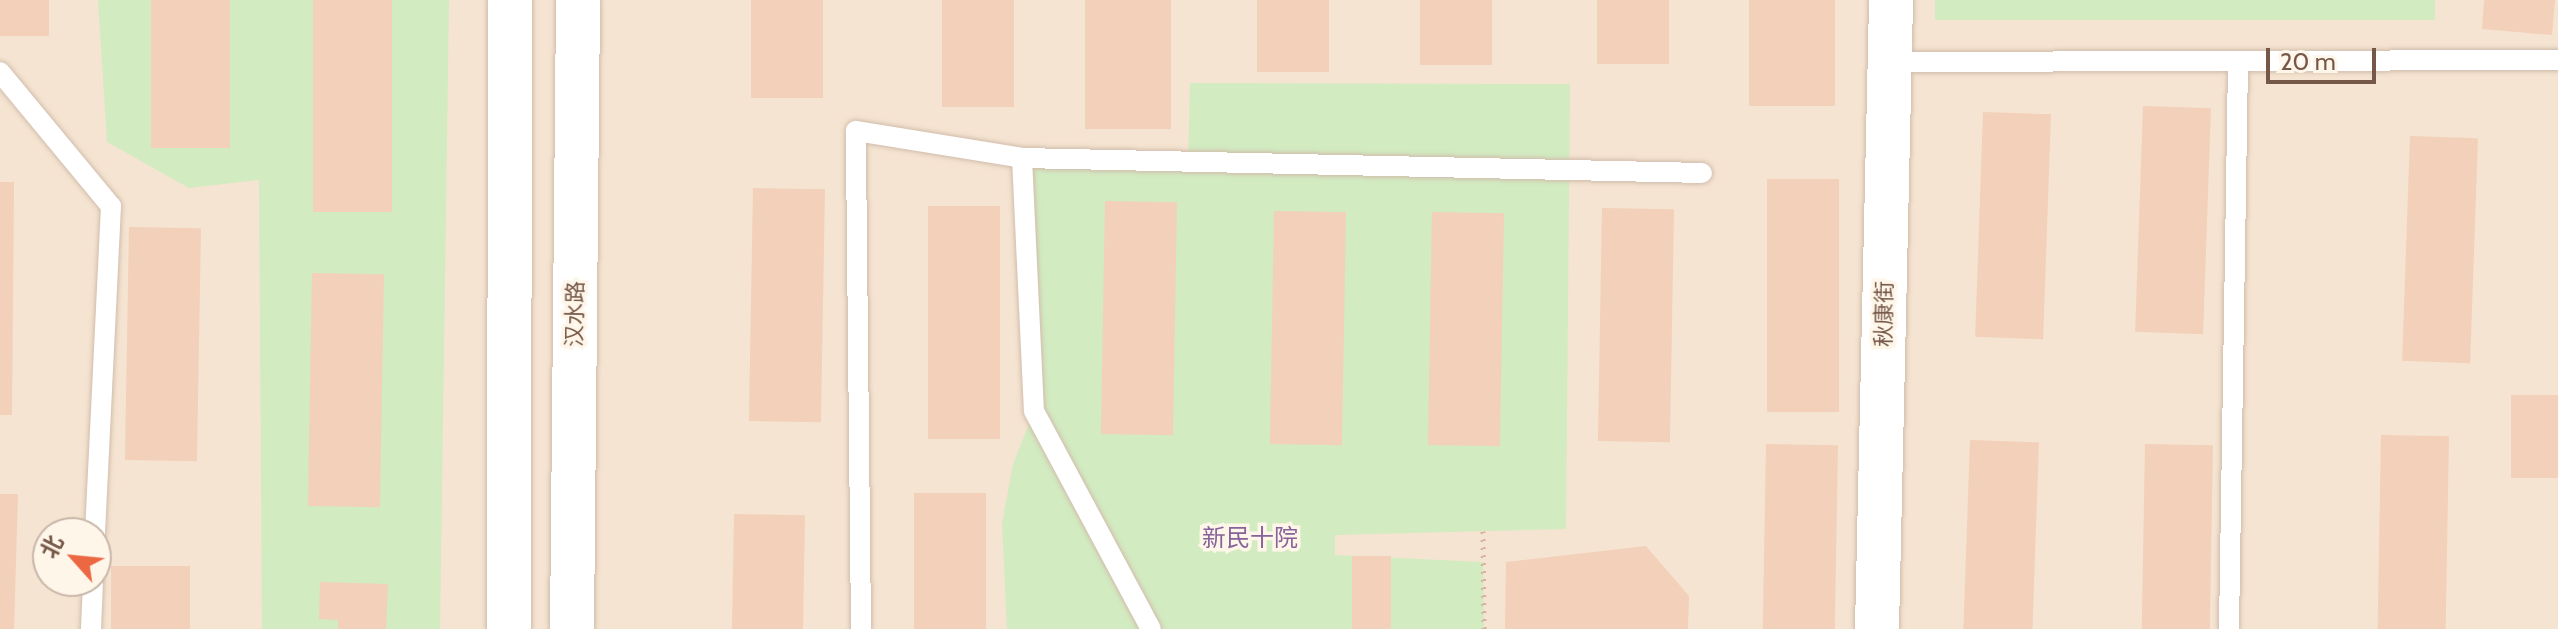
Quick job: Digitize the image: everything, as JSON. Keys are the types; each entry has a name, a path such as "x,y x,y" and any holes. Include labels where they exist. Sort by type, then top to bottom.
{"main road":[{"path":"509,629 510,0"},
{"name":"汉水路","path":"572,629 578,0"},
{"name":"秋康街","path":"1877,629 1891,0"}],"lane":[{"path":"1889,62 2558,60"},
{"path":"2229,629 2238,61"},
{"path":"0,72 111,206 96,517"},
{"path":"861,629 856,131 1022,158 1702,173"},
{"path":"1022,158 1034,411 1151,629"},
{"path":"91,629 92,597"}],"path":[{"path":"1483,531 1484,629"}],"shaded area":[{"path":"0,0 2558,0 2558,629 0,629"}],"green space":[{"path":"98,0 449,0 440,629 262,629 259,180 189,188 107,142"},
{"path":"1935,0 2435,0 2435,20 1935,20"},
{"path":"1190,83 1570,84 1566,529 1335,535 1335,555 1483,562 1484,629 1007,629 1002,524 1013,464 1034,411 1022,158 1188,162"}],"building":[{"path":"0,0 49,0 49,36 0,36"},
{"path":"151,0 230,0 230,148 151,148"},
{"path":"313,0 392,0 392,212 313,212"},
{"path":"751,0 823,0 823,98 751,98"},
{"path":"942,0 1014,0 1014,107 942,107"},
{"path":"1085,0 1171,0 1171,129 1085,129"},
{"path":"1257,0 1329,0 1329,72 1257,72"},
{"path":"1420,0 1492,0 1492,65 1420,65"},
{"path":"1597,0 1669,0 1669,64 1597,64"},
{"path":"1749,0 1835,0 1835,106 1749,106"},
{"path":"2484,0 2555,0 2552,35 2482,29"},
{"path":"2143,106 2211,108 2203,334 2135,332"},
{"path":"1983,112 2051,114 2043,339 1975,337"},
{"path":"2410,136 2478,138 2470,363 2402,361"},
{"path":"1767,179 1839,179 1839,412 1767,412"},
{"path":"0,182 14,182 12,415 0,415"},
{"path":"753,188 825,189 821,422 749,421"},
{"path":"1105,201 1177,202 1173,435 1101,434"},
{"path":"928,206 1000,206 1000,439 928,439"},
{"path":"1602,208 1674,209 1670,442 1598,441"},
{"path":"1274,211 1346,212 1342,445 1270,444"},
{"path":"1432,212 1504,213 1500,446 1428,445"},
{"path":"129,227 201,228 197,461 125,460"},
{"path":"312,273 384,274 380,507 308,506"},
{"path":"2511,395 2558,395 2558,478 2511,478"},
{"path":"2381,435 2449,436 2446,629 2378,629"},
{"path":"1970,440 2039,442 2032,629 1963,629"},
{"path":"1766,444 1838,445 1835,629 1763,629"},
{"path":"2145,444 2213,445 2210,629 2142,629"},
{"path":"914,493 986,493 986,629 914,629"},
{"path":"0,494 18,494 14,629 0,629"},
{"path":"734,514 805,515 803,629 732,629"},
{"path":"1646,546 1689,596 1688,629 1505,629 1506,562"},
{"path":"1352,556 1391,556 1391,629 1352,629"},
{"path":"112,566 190,566 190,629 111,629"},
{"path":"320,582 388,584 386,629 338,629 338,620 319,619"}],"district":[{"name":"新民十院","path":"1250,538"}]}
